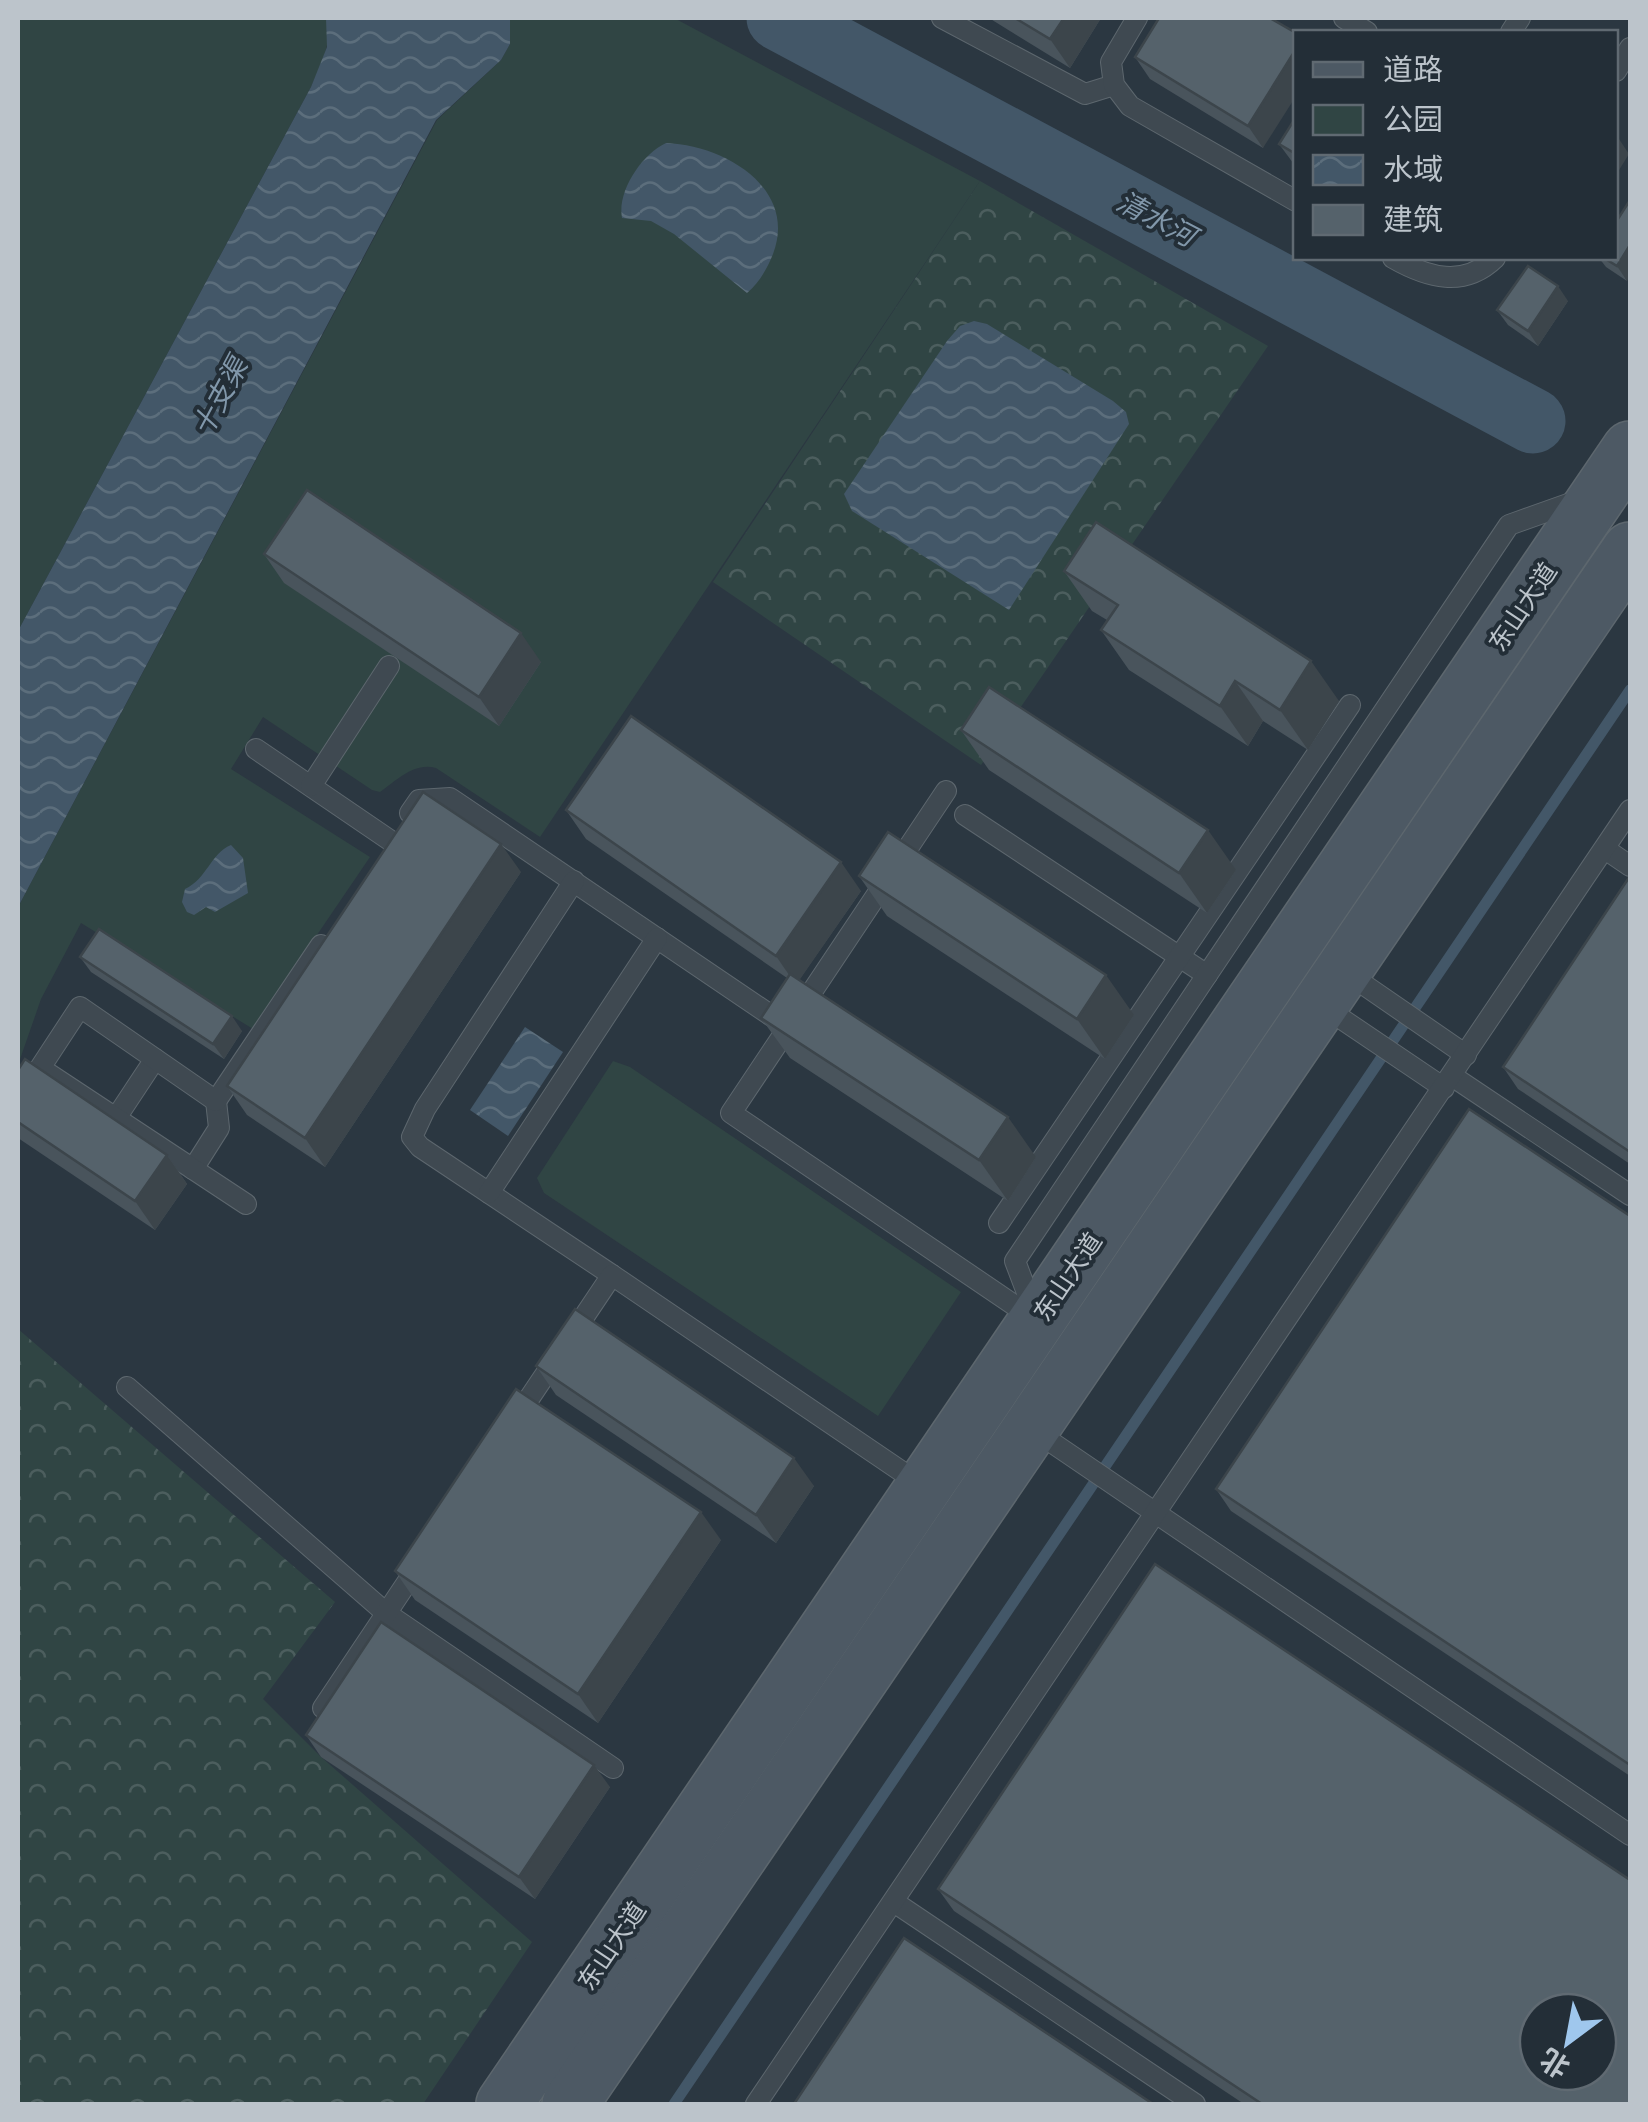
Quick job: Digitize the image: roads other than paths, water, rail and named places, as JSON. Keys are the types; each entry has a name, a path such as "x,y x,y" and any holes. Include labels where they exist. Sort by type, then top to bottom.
{"main road":[{"name":"东山大道","path":"570,2104 947,1503 1061,1336 1630,448"},
{"name":"东山大道","path":"1061,1336 1332,988 1630,550"},
{"name":"东山大道","path":"504,2104 947,1503"}],"lane":[{"path":"942,18 1084,94 1114,84"},
{"path":"1137,18 1110,62 1114,84 1130,106 1293,199"},
{"path":"1397,260 1416,271 1456,279 1478,272 1493,260"},
{"path":"1061,1336 1015,1261 1510,525 1600,492"},
{"path":"311,786 389,666"},
{"path":"999,1223 1350,705"},
{"path":"256,749 311,786 386,849 419,800 450,798 788,1027"},
{"path":"946,792 730,1112 1061,1336"},
{"path":"756,2104 1630,810"},
{"path":"965,815 1207,975"},
{"path":"1605,849 1630,866"},
{"path":"574,882 424,1109 412,1137 420,1147 947,1503"},
{"path":"193,1169 219,1128 216,1101 336,922"},
{"path":"489,1193 657,938"},
{"path":"1332,988 1395,1006 1466,1055"},
{"path":"1332,988 1372,1040 1630,1194"},
{"path":"216,1101 80,1007 40,1068 246,1204"},
{"path":"116,1118 155,1059"},
{"path":"504,1436 612,1275"},
{"path":"127,1387 386,1613 613,1768"},
{"path":"1008,1413 1630,1836"},
{"path":"322,1708 429,1548"},
{"path":"894,1902 1194,2104"}],"water":[{"name":"十支渠","path":"326,18 510,18 510,44 501,60 436,120 18,907 18,631 311,87 327,47"},
{"path":"666,143 711,152 751,174 765,190 775,209 778,230 768,265 747,293 674,234 651,221 622,218 627,185 640,164"},
{"path":"974,321 987,324 1113,401 1126,412 1129,424 1009,610 852,511 844,494 947,341 960,326"},
{"path":"231,845 243,858 248,893 215,912 206,907 194,915 187,912 182,902 185,889"},
{"path":"525,1027 563,1052 508,1136 470,1110"}],"waterway":[{"name":"清水河","path":"779,18 1533,421"},
{"path":"674,2104 1630,690"}]}
